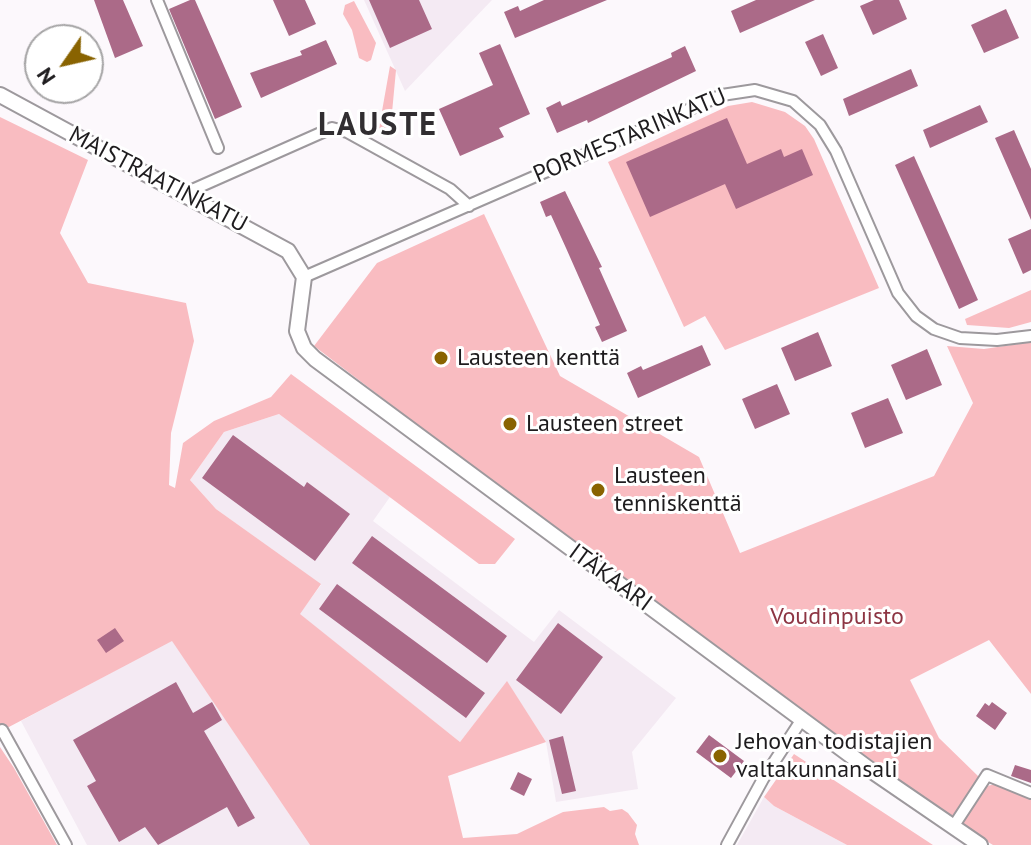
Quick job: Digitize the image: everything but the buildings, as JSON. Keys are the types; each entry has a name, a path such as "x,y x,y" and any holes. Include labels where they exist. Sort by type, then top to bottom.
{"street":[{"path":"157,0 218,148"},
{"name":"PORMESTARINKATU","path":"304,277 722,95 742,90 773,93 802,107 820,125 836,151 898,293 916,316 934,329 960,338 997,340 1031,336"},
{"name":"MAISTRAATINKATU","path":"0,95 288,251 304,277"},
{"path":"183,194 332,128 347,132 442,184 469,206"},
{"name":"ITÄKAARI","path":"304,277 297,331 304,348 315,359 802,719 980,845"},
{"path":"727,845 802,719"},
{"path":"2,730 66,845"},
{"path":"953,827 987,775 1031,793"}],"shaded area":[{"path":"364,0 492,0 405,91"},
{"path":"279,414 390,497 373,521 534,642 559,610 676,698 632,752 638,789 556,802 546,742 507,682 460,742 299,614 321,585 216,509 190,480 224,432"},
{"path":"172,640 310,845 87,845 21,721"},
{"path":"764,797 774,806 847,845 737,845"}],"green space":[{"path":"354,1 376,43 371,60 367,62 359,58 352,30 343,14 345,5"},
{"path":"390,66 396,70 390,134 379,128"},
{"path":"752,102 785,112 805,126 814,139 879,288 725,350 705,316 684,327 608,162 728,106"},
{"path":"0,117 88,160 60,233 88,283 186,303 194,341 171,433 169,485 175,488 183,443 214,421 271,397 291,374 515,539 495,564 479,564 279,414 224,432 190,480 216,509 321,584 300,614 460,742 507,681 546,742 448,776 463,838 517,834 563,812 604,807 610,811 622,809 628,813 637,825 635,834 639,845 310,845 172,641 7,728 0,728"},
{"name":"Voudinpuisto","path":"484,214 560,376 699,457 740,553 934,476 973,403 947,346 984,349 1031,342 1031,694 989,640 910,680 939,738 978,776 982,787 996,784 1031,798 1031,845 993,845 966,829 523,505 314,346 377,263"},
{"path":"1031,290 1031,322 1009,328 967,325 965,319"},
{"path":"0,747 14,768 57,845 0,845"},
{"path":"794,754 933,845 847,845 774,806 764,797"}],"place":[{"name":"Lausteen kenttä","path":"441,358"},
{"name":"Lausteen street","path":"510,424"},
{"name":"Lausteen tenniskenttä","path":"598,490"},
{"name":"Jehovan todistajien valtakunnansali","path":"720,756"}],"district":[{"name":"LAUSTE","path":"378,126"}]}
